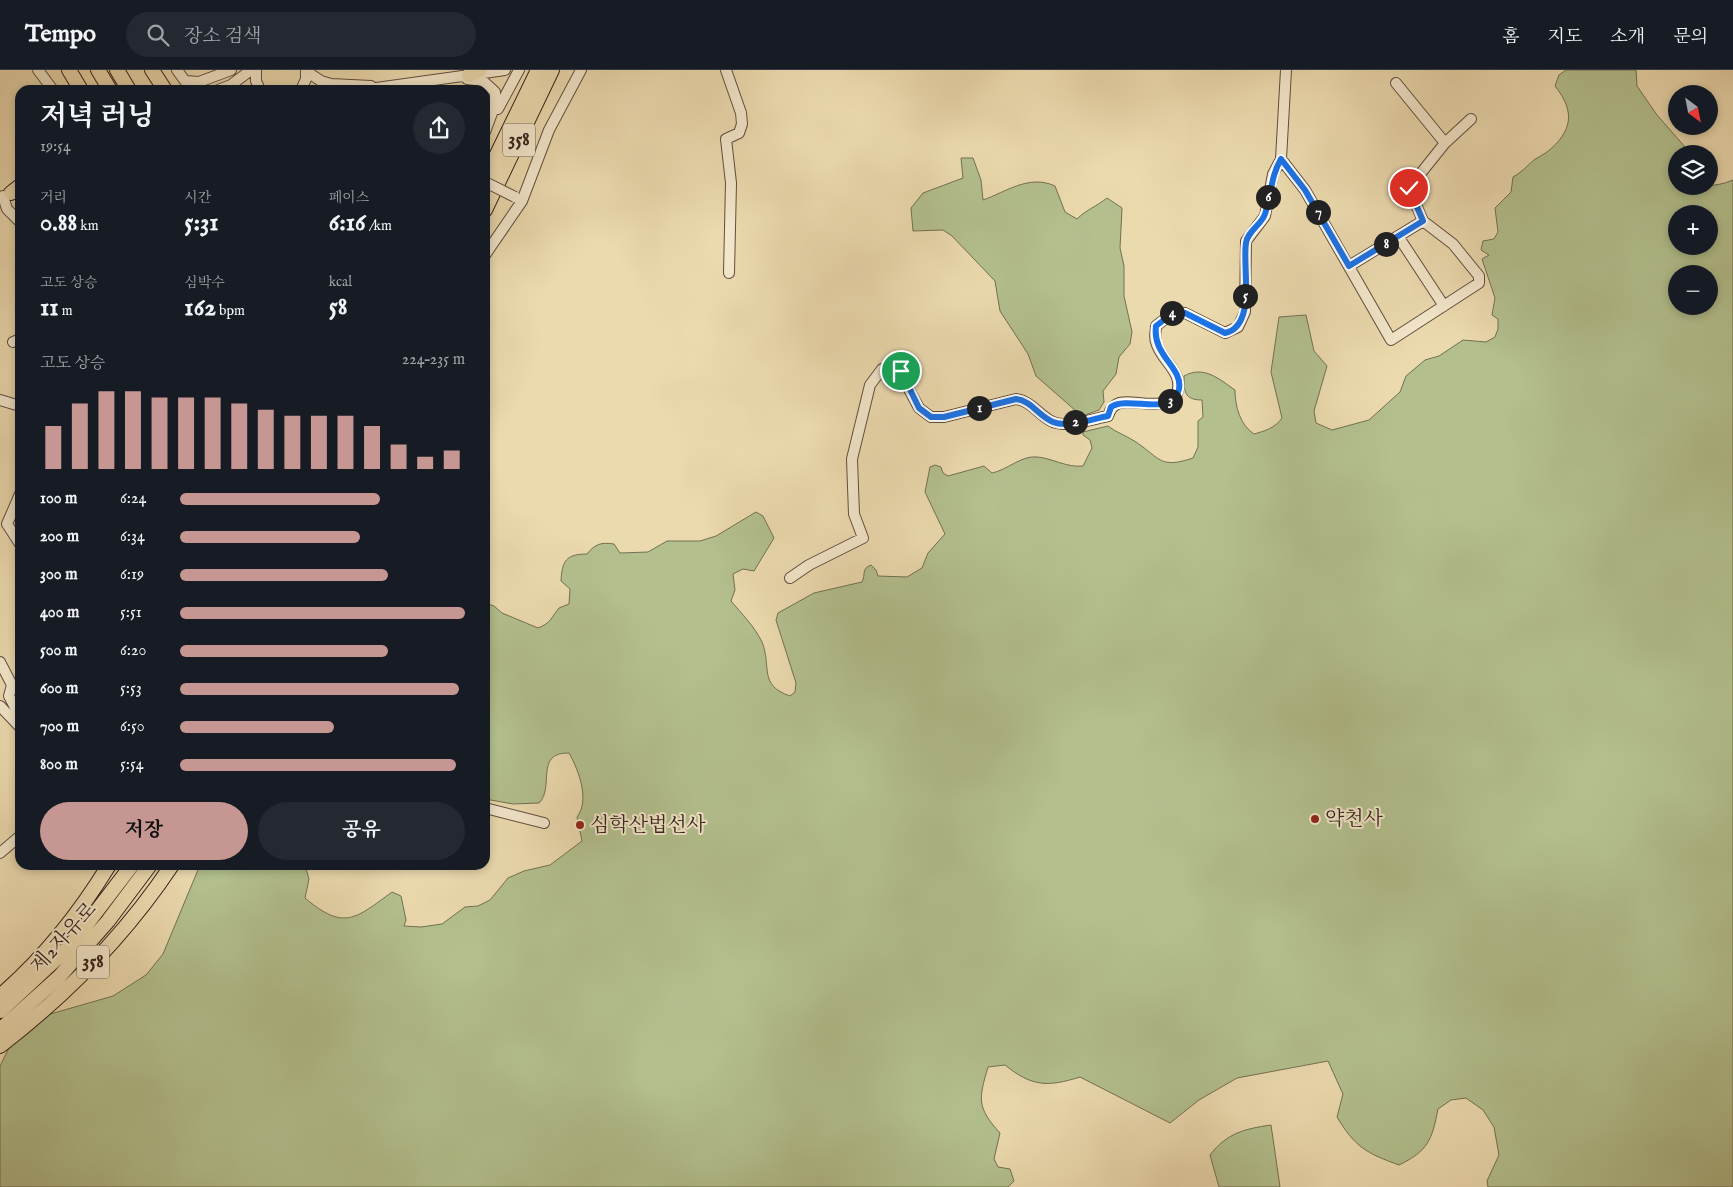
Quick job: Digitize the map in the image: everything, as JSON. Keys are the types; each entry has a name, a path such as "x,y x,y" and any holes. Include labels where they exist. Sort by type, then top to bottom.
{"highway":[{"path":"69,70 78,85"},
{"path":"98,70 107,85"},
{"path":"117,70 126,85"},
{"path":"152,70 162,85"},
{"name":"358","path":"490,170 538,70"},
{"name":"358","path":"490,200 552,70"},
{"name":"358","path":"0,996 66,930 106,870"},
{"name":"제2자유로","path":"0,1011 70,946 128,870"},
{"name":"제2자유로","path":"0,1030 59,977 108,921 146,870"},
{"name":"358","path":"0,1046 50,1004 104,950 148,901 169,870"}],"street":[{"path":"38,70 49,85"},
{"path":"177,70 185,81 199,82 231,70"},
{"path":"231,85 251,70"},
{"path":"256,70 258,85"},
{"path":"306,70 320,81 331,84 356,85"},
{"path":"304,85 306,81 306,70"},
{"path":"386,85 446,75 505,70"},
{"path":"490,122 519,70"},
{"path":"490,247 519,199 549,130 582,70"},
{"path":"726,70 742,124 739,133 726,139 731,183 729,273"},
{"path":"790,578 809,565 863,538 854,514 852,459 870,385 882,369 890,365 896,365 901,371 919,408 931,417 944,417 1016,399 1026,400 1053,422 1064,424 1108,416 1111,407 1115,404 1134,401 1150,405 1159,404 1176,396 1179,382 1172,366 1156,342 1156,326 1174,312 1185,313 1225,333 1238,327 1244,312 1246,241 1265,216 1273,174 1281,159 1286,70"},
{"path":"446,75 483,81 489,85"},
{"path":"1396,83 1446,143"},
{"path":"490,86 496,98 490,122"},
{"path":"1281,159 1305,190 1391,340 1479,283 1480,276 1453,244 1423,221 1409,188 1446,143 1471,119"},
{"path":"490,183 519,199"},
{"path":"11,192 7,209 15,217"},
{"path":"1349,266 1423,221"},
{"path":"1398,236 1444,306"},
{"path":"0,400 15,404"},
{"path":"15,506 7,524 15,536"},
{"path":"0,662 12,685 8,696 15,708"},
{"path":"0,706 15,722"},
{"path":"490,809 544,822"},
{"path":"0,853 15,840"}],"green space":[{"path":"1566,70 1636,70 1637,86 1668,128 1668,135 1675,135 1683,145 1668,145 1668,195 1718,195 1718,184 1733,180 1733,1187 1488,1187 1487,1181 1499,1155 1494,1127 1483,1110 1466,1098 1451,1100 1438,1109 1431,1137 1423,1149 1399,1165 1362,1148 1343,1127 1337,1117 1343,1094 1328,1061 1237,1078 1199,1100 1170,1123 1080,1077 1059,1082 1041,1083 1024,1078 1005,1065 988,1067 982,1095 983,1109 1000,1133 994,1159 998,1167 1010,1169 1014,1181 1008,1187 0,1187 0,1066 9,1048 33,1019 113,996 146,975 163,954 198,870 306,870 309,879 305,898 330,915 349,918 368,909 392,892 401,896 406,920 404,926 421,927 442,924 465,907 478,906 490,900 508,878 524,871 550,865 582,841 577,817 583,802 582,785 569,753 558,754 548,764 546,789 539,803 513,804 490,800 490,605 502,613 538,628 548,622 559,608 569,604 570,589 561,581 564,564 570,557 587,554 596,546 605,543 614,544 620,553 648,552 667,541 700,541 716,536 756,512 763,516 774,538 754,571 743,569 733,574 735,590 731,601 752,626 762,642 770,681 780,692 790,696 795,692 796,683 776,620 778,613 814,593 862,582 865,570 871,565 876,570 878,576 907,577 922,568 928,553 945,534 925,492 930,467 935,465 941,467 943,473 948,476 984,466 992,473 1031,457 1043,458 1071,466 1083,466 1092,448 1090,440 1083,435 1083,432 1108,426 1167,462 1174,463 1193,458 1198,447 1198,421 1203,417 1202,400 1196,400 1186,394 1184,376 1198,372 1211,375 1235,390 1239,415 1245,426 1254,434 1273,427 1282,418 1271,372 1279,317 1306,315 1314,351 1327,366 1314,411 1316,423 1332,430 1369,420 1400,392 1406,376 1425,360 1439,356 1463,340 1486,342 1495,337 1498,329 1498,319 1492,315 1495,298 1482,259 1489,255 1481,250 1483,241 1494,239 1498,232 1495,208 1511,192 1513,177 1547,152 1562,137 1568,121 1568,113 1562,95 1555,86 1559,75"},
{"path":"961,158 973,158 981,180 983,200 1018,185 1036,182 1055,186 1065,212 1077,219 1107,198 1122,208 1120,248 1124,266 1124,296 1132,332 1130,344 1119,357 1116,374 1103,391 1104,402 1099,410 1085,415 1076,411 1036,376 1028,354 1000,311 995,281 952,236 943,230 913,231 911,208 923,193 963,178"},
{"path":"1271,1125 1280,1187 1219,1187 1210,1155 1223,1142 1237,1133"}],"place":[{"name":"약천사","path":"1315,819"},
{"name":"심학산법선사","path":"580,825"}],"route":[{"path":"901,371 919,408 931,417 944,417 1016,399 1026,400 1045,417 1053,422 1064,424 1108,416 1111,407 1124,402 1134,401 1150,405 1169,401 1176,396 1179,382 1172,366 1156,342 1156,326 1166,316 1174,312 1185,313 1225,333 1232,332 1238,327 1244,312 1246,241 1265,216 1273,174 1281,159 1305,190 1349,266 1423,221 1417,203 1409,188"}]}
